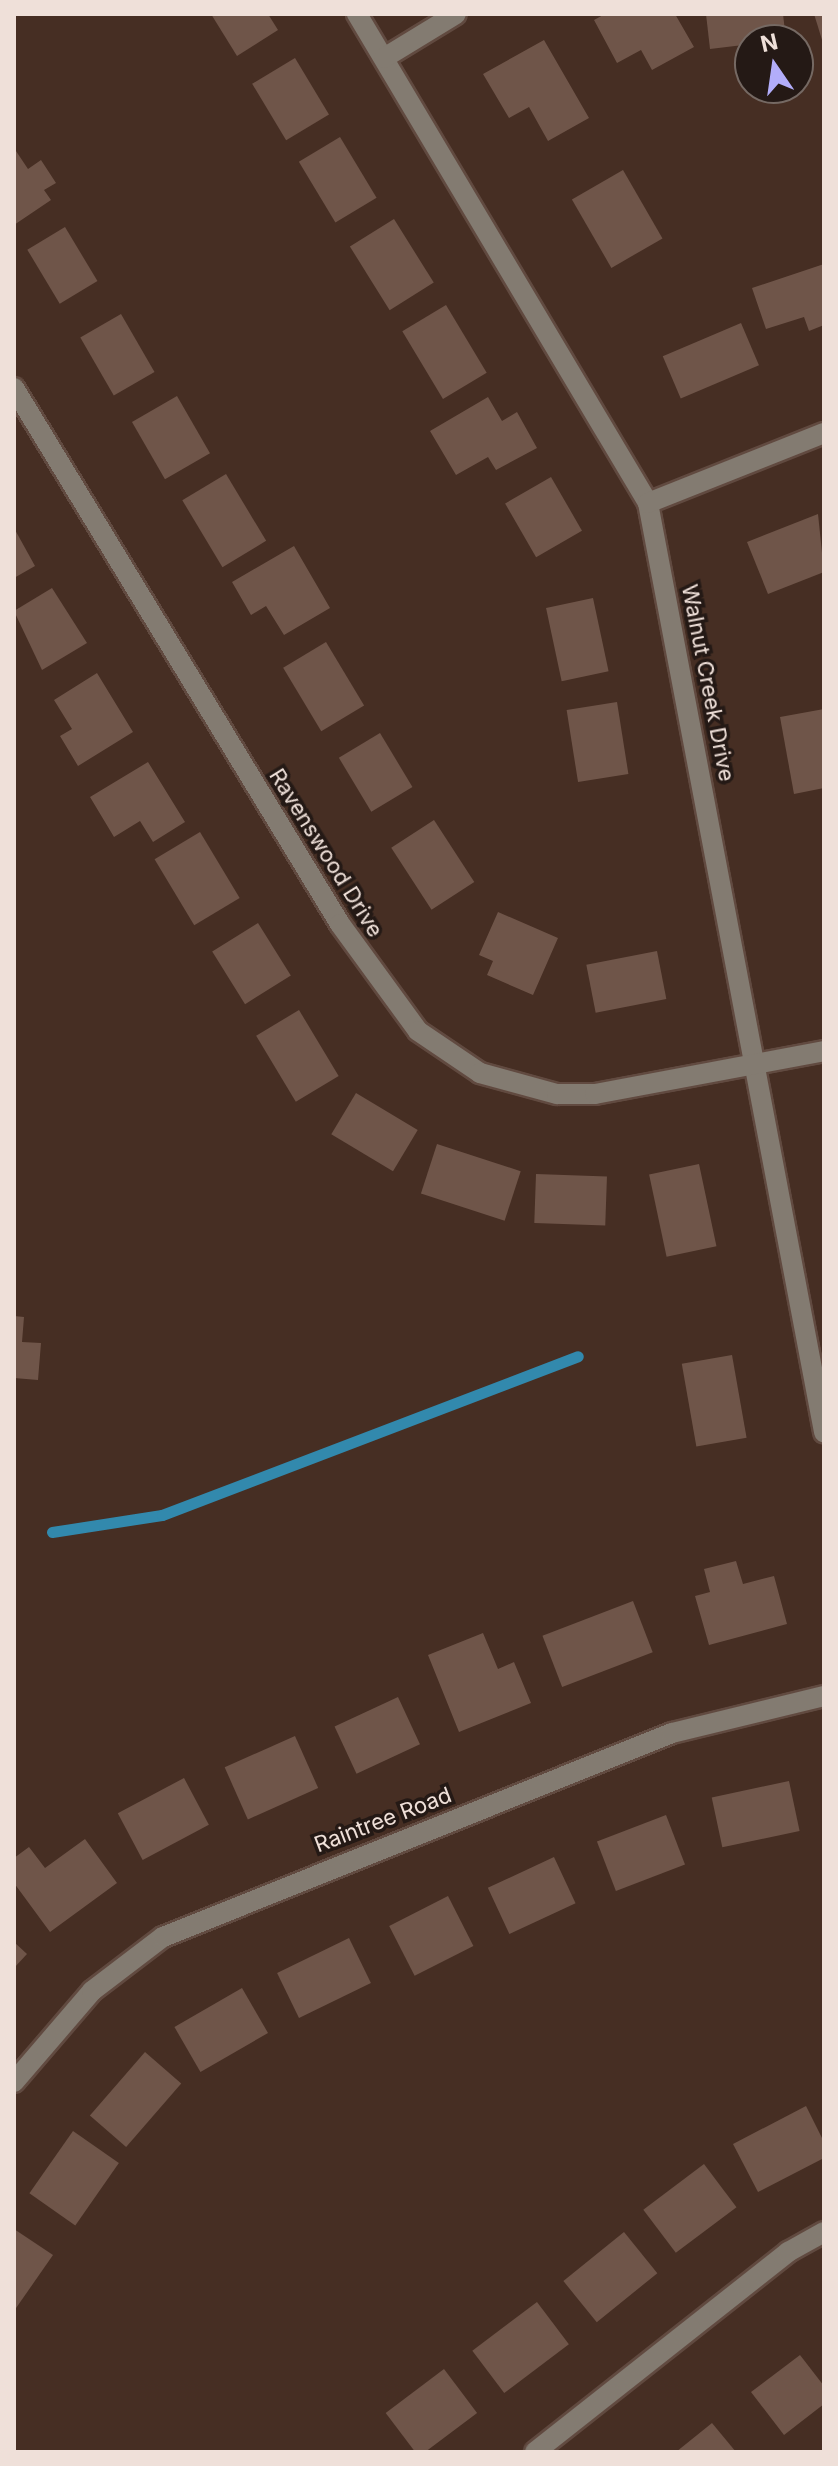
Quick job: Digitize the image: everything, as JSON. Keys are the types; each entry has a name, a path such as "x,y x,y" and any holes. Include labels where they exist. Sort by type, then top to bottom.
{"street":[{"name":"Walnut Creek Drive","path":"357,14 648,503 759,1066 824,1432"},
{"path":"384,58 456,14"},
{"name":"Ravenswood Drive","path":"14,388 340,924 418,1031 480,1073 557,1094 759,1066 824,1051"},
{"path":"648,503 824,433"},
{"name":"Raintree Road","path":"14,2082 92,1991 163,1937 672,1733 824,1696"},
{"path":"535,2452 788,2252 824,2232"}],"building":[{"path":"211,14 268,14 278,30 237,56"},
{"path":"605,14 675,14 694,47 652,70 641,50 617,63 594,20"},
{"path":"706,14 783,14 784,24 734,24 734,46 710,49"},
{"path":"814,14 824,14 824,43 823,43"},
{"path":"544,40 589,118 548,141 529,107 509,118 483,74"},
{"path":"295,58 329,115 286,140 252,84"},
{"path":"340,137 377,198 335,223 299,162"},
{"path":"14,148 28,169 41,160 56,183 44,190 51,200 14,225"},
{"path":"623,170 662,238 611,268 572,200"},
{"path":"394,219 434,283 390,310 350,247"},
{"path":"65,227 97,281 60,304 27,250"},
{"path":"824,264 824,325 809,331 804,317 766,329 752,288"},
{"path":"446,305 487,373 443,399 402,331"},
{"path":"121,314 154,372 114,396 80,338"},
{"path":"741,323 759,365 681,399 663,356"},
{"path":"177,396 210,453 165,479 132,422"},
{"path":"488,397 502,421 517,412 537,448 496,470 488,457 456,475 430,431"},
{"path":"226,474 266,541 222,567 182,500"},
{"path":"551,477 582,531 536,557 505,504"},
{"path":"818,514 824,572 768,594 747,542"},
{"path":"14,528 35,566 14,578"},
{"path":"294,546 330,608 284,635 266,606 251,615 232,582"},
{"path":"52,588 87,643 42,670 14,611"},
{"path":"593,598 609,671 562,681 546,608"},
{"path":"326,642 364,705 321,731 283,668"},
{"path":"97,673 133,732 78,766 60,736 72,729 54,700"},
{"path":"617,702 628,774 578,782 567,710"},
{"path":"824,709 824,788 794,794 780,717"},
{"path":"380,733 412,787 371,812 339,758"},
{"path":"148,762 185,822 153,842 140,821 114,837 90,797"},
{"path":"434,820 474,882 432,910 391,848"},
{"path":"200,832 240,898 194,925 155,859"},
{"path":"498,912 558,938 533,995 487,975 493,961 479,955"},
{"path":"258,923 291,976 245,1004 212,952"},
{"path":"657,951 666,999 596,1013 586,965"},
{"path":"299,1010 339,1076 296,1102 256,1036"},
{"path":"356,1093 418,1130 393,1171 331,1134"},
{"path":"437,1144 521,1171 505,1221 421,1193"},
{"path":"699,1164 716,1246 667,1257 649,1175"},
{"path":"536,1174 607,1176 605,1225 534,1223"},
{"path":"14,1316 24,1317 22,1342 41,1343 38,1380 14,1378"},
{"path":"732,1355 747,1438 696,1447 682,1364"},
{"path":"736,1561 743,1584 774,1576 787,1624 709,1645 695,1596 710,1592 704,1569"},
{"path":"633,1601 653,1652 562,1687 542,1636"},
{"path":"483,1633 498,1669 514,1662 531,1703 459,1732 428,1655"},
{"path":"398,1697 420,1744 357,1774 335,1727"},
{"path":"295,1736 318,1788 248,1819 225,1767"},
{"path":"184,1778 209,1825 143,1860 118,1813"},
{"path":"789,1781 800,1831 722,1847 712,1797"},
{"path":"666,1815 685,1864 616,1891 597,1842"},
{"path":"85,1839 117,1883 50,1932 14,1883 14,1858 29,1847 45,1868"},
{"path":"554,1857 576,1903 509,1934 488,1888"},
{"path":"448,1896 473,1946 415,1976 389,1926"},
{"path":"349,1938 371,1983 299,2018 277,1973"},
{"path":"14,1942 27,1954 14,1968"},
{"path":"242,1988 268,2033 200,2072 174,2027"},
{"path":"145,2052 181,2083 126,2147 90,2115"},
{"path":"806,2106 824,2142 824,2158 758,2192 733,2144"},
{"path":"73,2131 119,2163 75,2225 29,2193"},
{"path":"704,2164 736,2207 676,2253 643,2210"},
{"path":"14,2229 53,2255 14,2311"},
{"path":"624,2232 657,2273 597,2322 563,2281"},
{"path":"537,2302 569,2344 504,2393 472,2351"},
{"path":"800,2355 824,2386 824,2404 784,2435 751,2392"},
{"path":"444,2369 477,2413 425,2452 415,2452 386,2413"},
{"path":"712,2423 736,2452 676,2452"}],"waterway":[{"path":"52,1532 162,1515 578,1356"}]}
